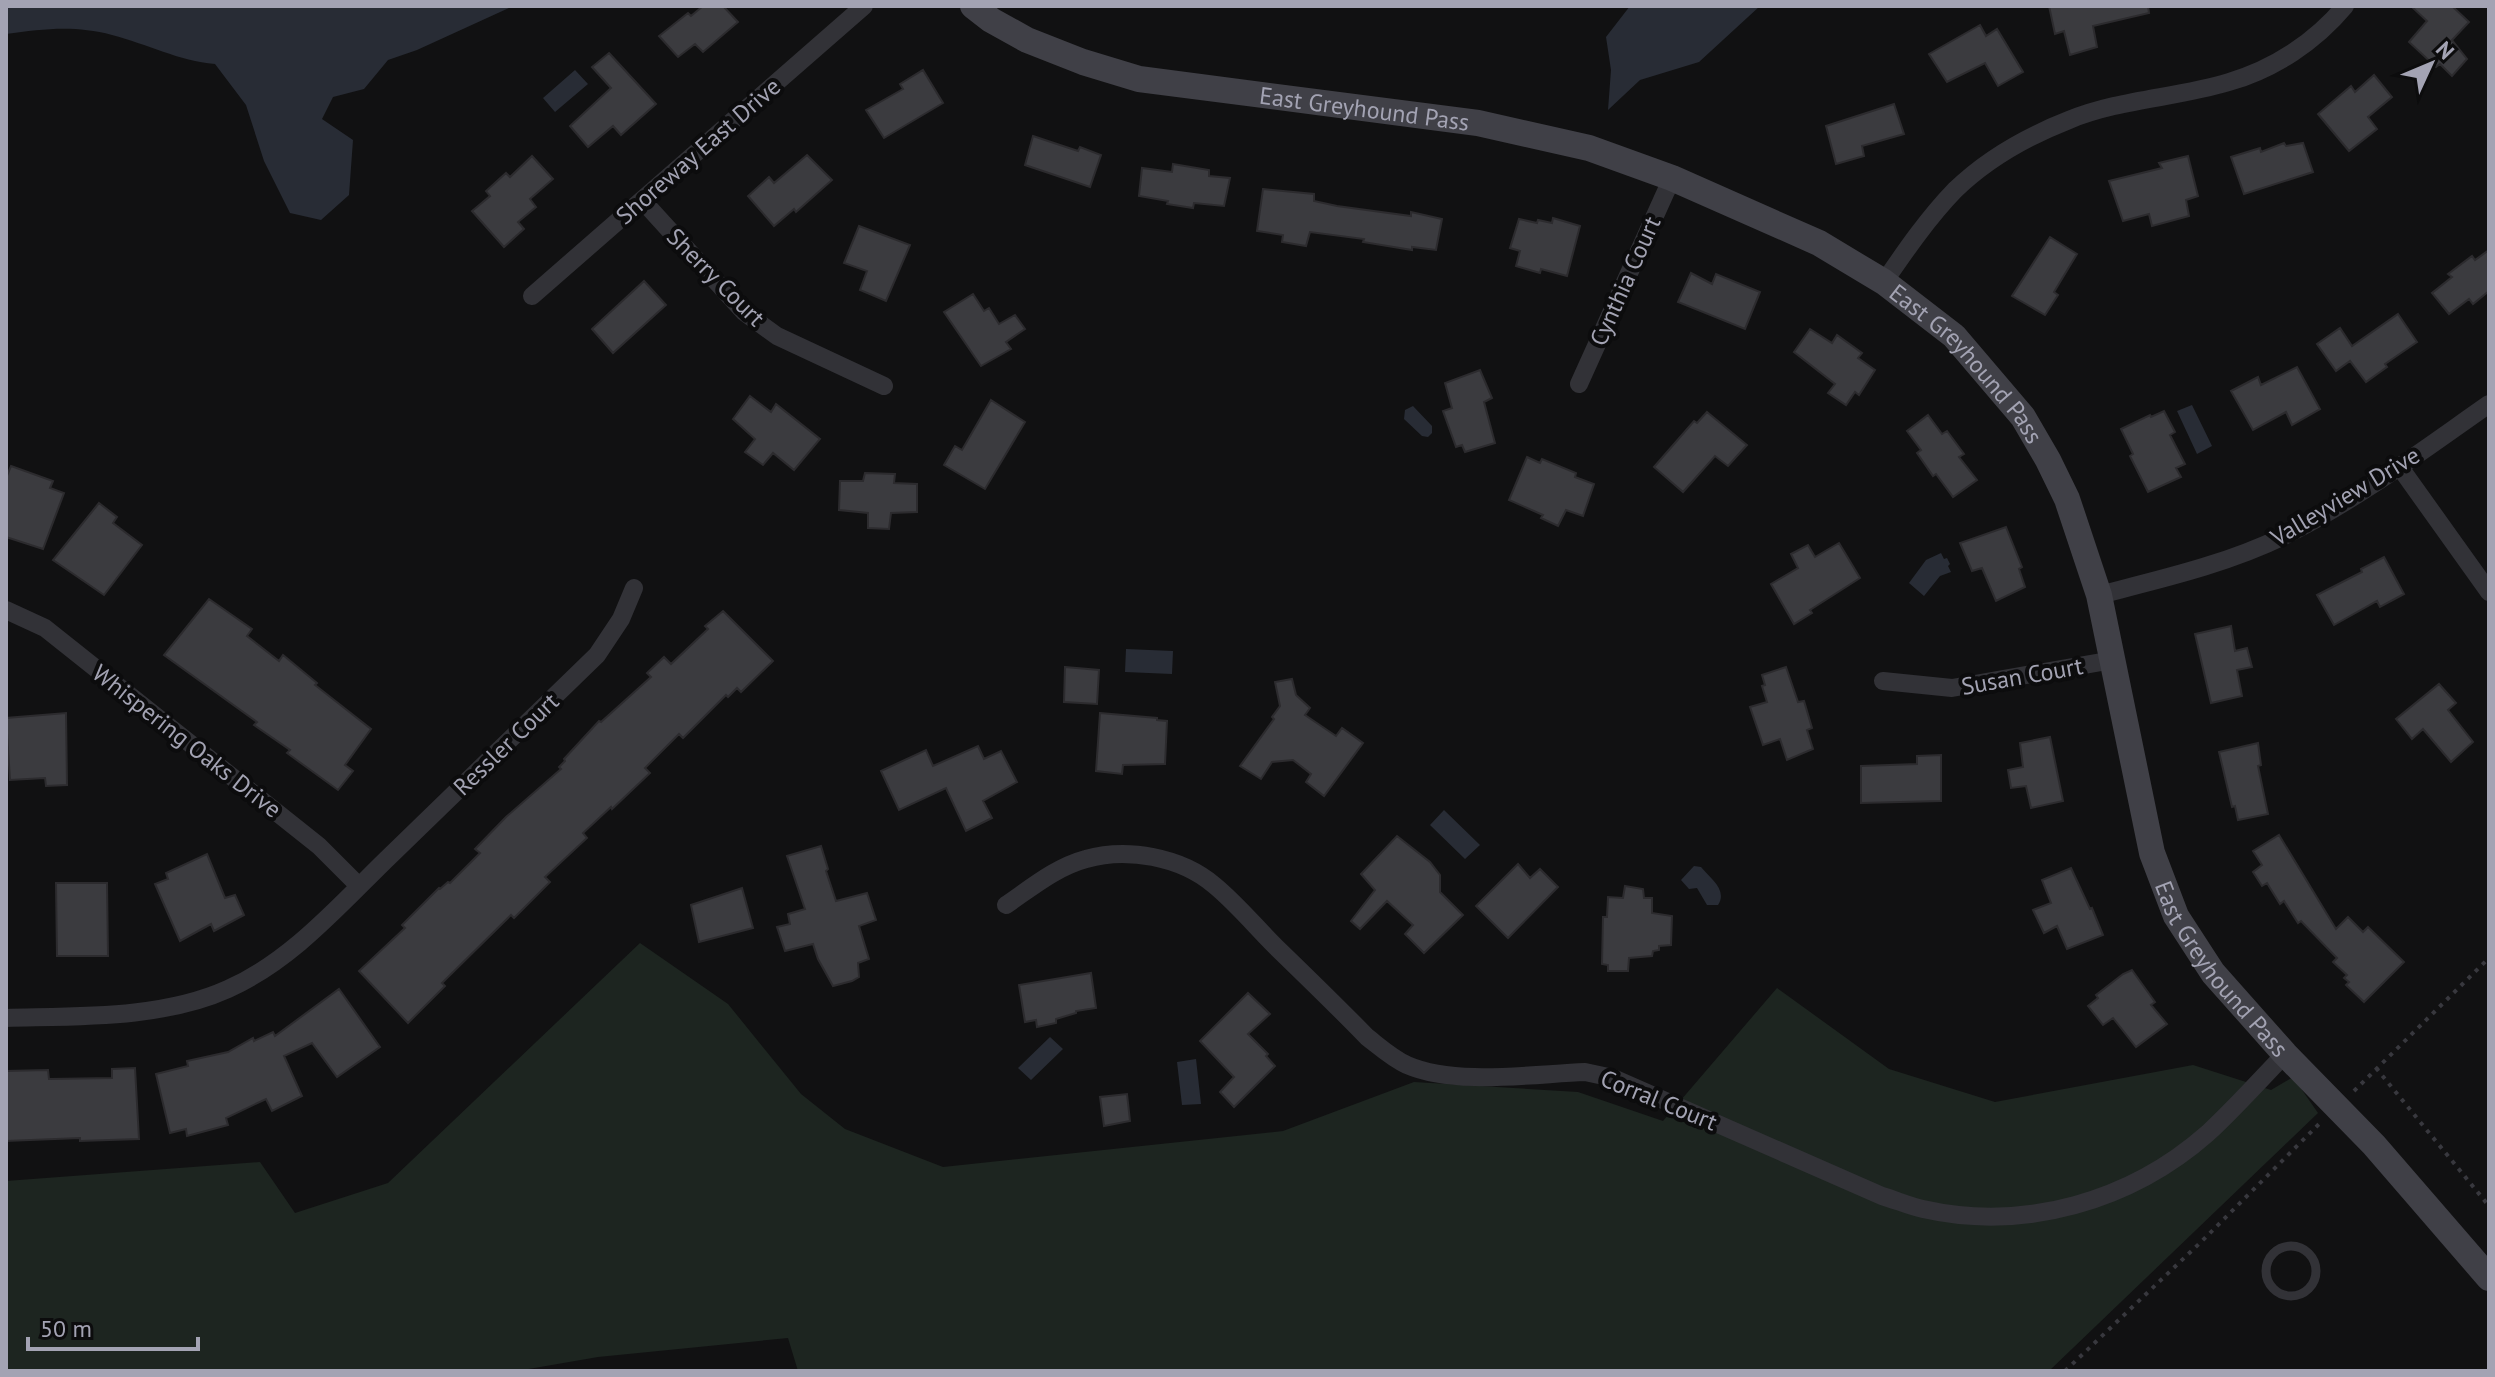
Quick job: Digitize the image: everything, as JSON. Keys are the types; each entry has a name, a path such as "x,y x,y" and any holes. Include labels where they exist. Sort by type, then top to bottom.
{"street":[{"name":"Shoreway East Drive","path":"532,296 864,6"},
{"name":"East Greyhound Pass","path":"973,6 1027,40 1139,79 1478,123 1589,148 1672,178 1819,243 1884,282 1954,336 2023,417 2067,499 2099,595 2152,853 2176,916 2213,973 2285,1054 2374,1145 2489,1278"},
{"path":"1884,282 1921,229 1955,191 2015,145 2070,119 2123,104 2227,83 2256,73 2309,42 2345,6"},
{"name":"Cynthia Court","path":"1579,384 1672,178"},
{"name":"Sherry Court","path":"642,200 744,312 777,336 884,386"},
{"name":"Valleyview Drive","path":"2099,595 2160,580 2247,552 2319,517 2489,404"},
{"path":"2399,466 2489,592"},
{"name":"Ressler Court","path":"6,1018 117,1015 167,1008 227,990 277,962 335,912 597,655 621,619 634,588"},
{"name":"Whispering Oaks Drive","path":"6,610 45,628 319,846 359,886"},
{"name":"Susan Court","path":"1883,681 1952,688 2113,660"},
{"name":"Corral Court","path":"1006,905 1042,880 1086,858 1125,854 1170,861 1213,884 1367,1037 1409,1066 1439,1074 1469,1076 1600,1074 1882,1196 1922,1209 1958,1214 2003,1217 2057,1210 2088,1202 2143,1179 2209,1132 2285,1054"}],"lane":[{"path":"2283,1247 2307,1251 2316,1266 2310,1289 2295,1296 2287,1296 2273,1288 2266,1274 2270,1258 2283,1247"}],"path":[{"path":"2351,1093 2489,958"},
{"path":"2376,1068 2489,1206"},
{"path":"2065,1371 2319,1125"}],"shaded area":[{"path":"6,6 513,6 388,60 364,89 333,97 322,119 353,140 349,195 321,220 290,213 264,161 246,105 215,64 85,30 46,29 6,34"},
{"path":"1630,6 1760,6 1699,62 1640,80 1608,110 1611,70 1606,37"},
{"path":"575,70 588,84 555,112 543,98"},
{"path":"2192,405 2212,446 2197,454 2177,411"},
{"path":"1413,406 1432,426 1428,437 1422,436 1404,419 1405,410"},
{"path":"1941,553 1944,559 1947,558 1951,572 1940,576 1924,596 1909,583 1926,560"},
{"path":"1126,649 1173,651 1172,674 1125,672"},
{"path":"1444,810 1480,845 1465,859 1430,825"},
{"path":"1694,866 1701,867 1717,884 1721,894 1718,905 1707,905 1697,888 1689,889 1681,880"},
{"path":"640,943 728,1004 801,1094 845,1129 943,1167 1283,1131 1414,1082 1578,1092 1663,1121 1777,988 1889,1069 1995,1102 2193,1065 2271,1090 2293,1077 2318,1113 2049,1371 798,1371 788,1338 598,1357 517,1371 6,1371 6,1181 260,1162 295,1213 388,1183"},
{"path":"1050,1037 1063,1049 1031,1080 1018,1068"},
{"path":"1196,1059 1201,1104 1182,1105 1177,1062"}],"building":[{"path":"703,6 723,6 738,22 703,52 695,44 678,57 659,36 688,13 691,16"},
{"path":"2049,6 2148,6 2149,13 2093,26 2097,47 2070,55 2064,31 2055,34"},
{"path":"2411,6 2452,6 2469,22 2452,40 2467,59 2452,76 2440,64 2436,67 2409,42 2427,21"},
{"path":"1980,25 1986,36 1997,29 2023,72 1998,86 1985,63 1947,82 1929,54"},
{"path":"609,53 656,104 621,135 613,126 588,147 570,126 611,88 592,67"},
{"path":"923,70 943,103 884,138 866,110 903,89 900,84"},
{"path":"2374,75 2392,97 2368,117 2377,129 2349,151 2318,114 2351,86 2355,92"},
{"path":"1894,104 1904,134 1862,146 1864,156 1836,164 1826,126"},
{"path":"1033,136 1101,155 1090,187 1025,165"},
{"path":"2284,143 2286,146 2303,143 2313,172 2244,194 2231,157 2260,148 2261,152"},
{"path":"807,155 832,180 796,212 794,209 774,226 748,196 769,177 774,183"},
{"path":"532,156 553,179 530,199 536,207 518,222 524,229 504,247 472,211 490,196 486,191 506,173 510,177"},
{"path":"2188,156 2198,196 2186,200 2189,216 2152,226 2149,214 2123,221 2109,181 2162,168 2159,163"},
{"path":"1173,164 1209,170 1209,176 1230,178 1224,206 1194,203 1193,208 1139,196 1142,168 1172,172"},
{"path":"1263,189 1314,194 1314,201 1337,206 1411,216 1411,212 1442,219 1436,250 1412,247 1412,250 1363,242 1364,239 1310,232 1306,246 1282,242 1283,235 1257,231"},
{"path":"1553,218 1580,226 1567,276 1516,266 1520,251 1510,248 1519,219 1552,223"},
{"path":"859,226 910,245 886,301 860,290 867,271 844,263"},
{"path":"2050,237 2077,254 2054,292 2058,295 2045,315 2012,296"},
{"path":"2489,250 2489,291 2473,304 2469,299 2449,314 2432,293 2452,277 2448,274 2472,256 2475,260"},
{"path":"1691,273 1712,284 1716,274 1760,292 1745,329 1678,302"},
{"path":"644,281 666,305 613,353 592,329"},
{"path":"973,294 984,311 989,308 999,324 1015,315 1025,329 1006,342 1011,349 981,366 944,312"},
{"path":"2398,314 2417,342 2385,364 2387,367 2366,382 2350,361 2336,371 2317,344 2340,328 2352,346"},
{"path":"1810,329 1832,343 1837,335 1862,353 1858,358 1875,370 1859,395 1855,392 1846,405 1828,393 1835,384 1794,352"},
{"path":"2297,367 2320,409 2292,425 2286,412 2253,430 2231,391 2258,377 2261,385"},
{"path":"1480,370 1492,398 1484,402 1495,443 1465,452 1462,445 1456,447 1443,411 1452,408 1445,383"},
{"path":"750,396 771,412 776,404 820,439 794,470 773,453 763,465 745,452 755,439 733,419"},
{"path":"991,400 1025,422 985,489 944,465 955,446 962,450"},
{"path":"2164,411 2175,432 2170,435 2185,464 2176,468 2181,477 2148,492 2121,429"},
{"path":"1707,412 1747,445 1728,466 1715,456 1683,492 1654,467 1694,421 1697,423"},
{"path":"1928,415 1942,434 1947,431 1964,454 1959,457 1977,480 1953,497 1936,474 1933,476 1917,453 1921,450 1907,431"},
{"path":"1527,457 1540,463 1542,459 1594,484 1583,516 1566,510 1558,526 1541,518 1543,515 1509,500"},
{"path":"11,466 53,481 50,488 64,493 43,549 6,537 6,478"},
{"path":"865,473 895,474 894,483 917,484 917,512 891,513 889,529 868,528 868,513 839,510 840,481 863,481"},
{"path":"99,503 117,517 113,523 142,545 104,595 53,560"},
{"path":"2006,527 2022,567 2019,569 2025,587 1996,601 1982,568 1972,571 1960,543"},
{"path":"1839,543 1860,578 1794,624 1771,584 1798,568 1791,554 1808,545 1815,557"},
{"path":"2384,557 2404,594 2380,607 2377,601 2334,625 2317,595"},
{"path":"209,599 252,629 247,636 279,661 283,655 371,729 345,765 353,771 338,790 287,753 290,750 254,725 257,722 164,655"},
{"path":"723,611 773,661 741,692 737,688 728,697 726,695 683,738 679,734 645,768 650,773 583,833 587,838 545,877 550,882 514,918 511,915 442,983 445,986 408,1023 359,971 405,928 402,925 439,888 450,883 480,853 475,849 506,817 561,769 559,767 564,759 599,721 651,677 647,673 664,657 671,664"},
{"path":"2231,626 2235,651 2247,648 2252,667 2237,670 2242,696 2211,703 2195,634"},
{"path":"1065,667 1099,670 1097,704 1064,702"},
{"path":"1786,667 1798,702 1804,701 1812,728 1807,730 1813,749 1787,760 1780,739 1763,745 1750,707 1767,702 1762,675"},
{"path":"1292,679 1296,695 1310,708 1305,715 1336,736 1342,728 1363,743 1324,796 1306,782 1311,774 1293,760 1272,762 1261,779 1240,766 1280,706 1275,682"},
{"path":"2439,684 2456,703 2448,710 2473,742 2451,762 2423,729 2412,739 2396,719"},
{"path":"66,713 67,785 46,786 45,778 10,780 6,718"},
{"path":"1100,713 1167,721 1165,764 1123,765 1122,774 1096,771"},
{"path":"2050,737 2063,801 2031,808 2026,786 2011,788 2008,770 2023,767 2020,743"},
{"path":"2258,743 2261,765 2258,766 2268,814 2238,820 2219,752"},
{"path":"978,746 984,759 1001,751 1017,782 983,801 992,818 966,831 946,788 899,810 881,771 926,750 933,766"},
{"path":"1941,755 1941,801 1861,803 1861,766 1917,764 1917,756"},
{"path":"2279,835 2336,929 2348,917 2363,932 2368,927 2404,962 2364,1002 2346,985 2349,982 2344,978 2347,975 2333,962 2337,958 2301,921 2298,923 2284,901 2280,904 2267,883 2262,886 2253,872 2262,865 2253,851"},
{"path":"1397,836 1430,862 1440,875 1440,892 1463,915 1424,953 1405,934 1413,925 1387,901 1360,929 1351,921 1375,890 1361,874"},
{"path":"821,846 836,901 867,893 876,920 859,926 869,959 858,963 859,977 833,986 813,944 785,951 777,927 790,924 788,914 805,909 787,856"},
{"path":"207,854 225,898 235,895 244,915 214,931 211,924 180,941 155,884 168,879 166,873"},
{"path":"1518,864 1530,878 1540,869 1558,887 1508,938 1476,906"},
{"path":"2071,868 2103,935 2067,949 2057,926 2044,933 2033,910 2051,903 2042,880"},
{"path":"56,883 107,883 108,956 57,956"},
{"path":"1625,886 1643,889 1644,898 1652,898 1652,913 1672,916 1671,945 1659,946 1652,956 1629,958 1628,971 1608,971 1608,965 1602,964 1603,917 1607,917 1608,897 1623,898"},
{"path":"742,888 753,928 699,942 691,905"},
{"path":"2132,970 2155,1002 2151,1005 2167,1024 2136,1047 2113,1018 2103,1025 2088,1006 2098,998 2096,995"},
{"path":"1091,973 1096,1008 1076,1011 1056,1019 1056,1023 1037,1027 1036,1020 1025,1022 1019,985"},
{"path":"339,989 380,1047 337,1077 312,1043 284,1056 302,1096 272,1111 266,1099 226,1118 228,1125 187,1136 186,1129 170,1133 156,1074 188,1066 187,1061 228,1052 253,1038 254,1041 273,1032 275,1036"},
{"path":"1248,993 1270,1014 1248,1034 1275,1066 1234,1107 1220,1092 1234,1077 1200,1041"},
{"path":"135,1068 139,1139 6,1141 6,1071 48,1070 49,1079 112,1078 112,1069"},
{"path":"1127,1094 1130,1121 1104,1126 1100,1097"}]}
